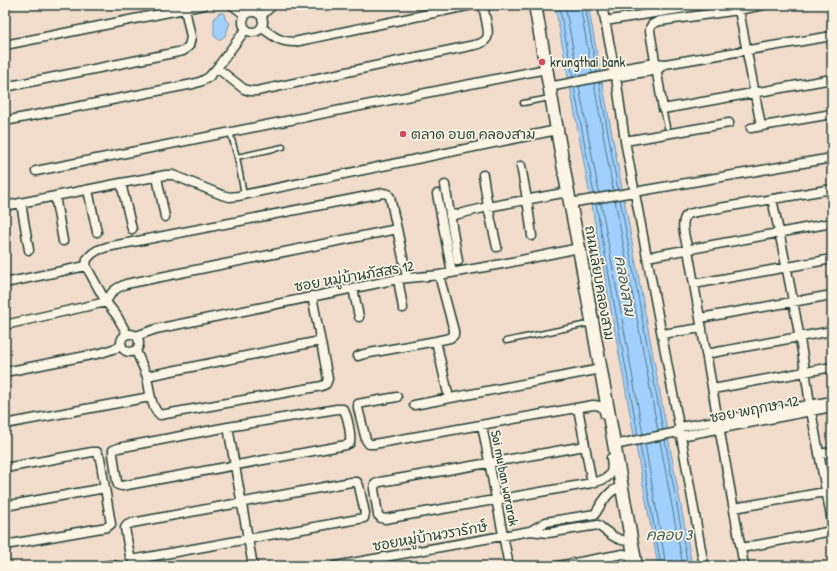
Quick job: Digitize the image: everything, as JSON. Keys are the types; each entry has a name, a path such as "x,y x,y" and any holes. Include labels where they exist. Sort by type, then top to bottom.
{"main road":[{"name":"ถนนเลียบคลองสาม","path":"535,5 636,566"}],"street":[{"path":"5,45 204,5"},
{"path":"232,5 245,15"},
{"path":"262,15 272,5"},
{"path":"262,28 276,38 294,42 472,5"},
{"path":"217,68 244,89 257,91 479,44 485,41 488,37 483,5"},
{"path":"602,5 612,74 625,141 631,193 647,258 662,334 677,432 704,566"},
{"path":"605,21 703,5"},
{"path":"763,5 739,10 660,21 650,27 664,109 832,79"},
{"path":"5,87 183,51 189,46 191,37 185,9"},
{"path":"739,10 761,126"},
{"path":"253,11 262,15 264,20 262,28 255,32 246,29 243,25 245,15 253,11"},
{"path":"5,121 202,81 217,68 246,29"},
{"path":"550,92 567,84 612,74 832,36"},
{"path":"36,171 546,69"},
{"path":"751,128 832,114"},
{"path":"625,141 729,123"},
{"path":"5,206 166,175 173,176 230,197 557,130"},
{"path":"450,216 527,199 569,198 586,200 832,158"},
{"path":"521,166 532,236"},
{"path":"483,176 497,247"},
{"path":"157,177 165,217"},
{"path":"122,183 132,228"},
{"path":"444,185 458,262"},
{"path":"744,566 683,226 684,219 688,214 696,212 832,189"},
{"path":"88,190 97,232"},
{"path":"126,334 118,316 106,302 86,266 87,259 92,253 107,247 383,193 388,194 390,197 407,277"},
{"path":"437,194 452,273"},
{"path":"55,196 63,241"},
{"path":"772,199 780,233 806,372 819,454 829,492 832,522"},
{"path":"21,203 29,250"},
{"path":"647,258 832,224"},
{"path":"5,324 106,302 111,293 126,284 397,229"},
{"name":"ซอย หมู่บ้านภัสสร 12","path":"136,336 156,330 312,296 407,277 452,273 579,248"},
{"path":"694,284 832,259"},
{"path":"5,283 86,266"},
{"path":"358,356 450,338 454,335 439,275"},
{"path":"398,279 403,308"},
{"path":"352,288 359,317"},
{"path":"700,318 832,295"},
{"path":"136,350 147,376 150,397 156,412 160,416 322,386 326,384 328,379 312,296"},
{"path":"662,334 702,328"},
{"path":"706,354 832,331"},
{"path":"130,333 139,339 138,347 132,352 124,350 122,346 122,339 126,334 130,333"},
{"path":"147,376 320,341"},
{"path":"436,341 449,398"},
{"path":"5,372 101,353 122,346"},
{"path":"712,389 832,367"},
{"path":"414,405 601,370"},
{"path":"5,424 150,397"},
{"path":"397,397 358,404 366,440 369,444 593,405 601,406 605,414 612,471 604,480 592,483 385,519 381,518 378,515 374,489 375,484 380,482 585,446"},
{"path":"811,408 832,401"},
{"name":"ซอย พฤกษา 12","path":"677,432 811,408 832,407"},
{"path":"578,408 592,483"},
{"path":"343,409 346,413 351,438 350,443 346,445 235,465 122,486 118,485 117,482 113,450 228,427 343,409"},
{"name":"Soi mu ban wararak","path":"482,425 509,566"},
{"path":"228,427 253,566"},
{"path":"614,445 677,432"},
{"path":"5,468 97,452 100,458 111,524 108,527 5,545"},
{"path":"819,454 832,452"},
{"path":"350,482 357,482 365,513 364,518 137,559 132,559 130,556 125,528 126,525 242,503 350,482"},
{"path":"530,532 546,522 595,514 604,500 622,485"},
{"path":"5,506 105,488"},
{"path":"734,508 829,492"},
{"path":"530,532 548,533 598,525 617,538 628,541 632,540"},
{"name":"ซอยหมู่บ้านวรารักษ์","path":"335,566 530,532"},
{"path":"741,548 832,532"},
{"path":"558,566 623,554 628,555 632,566"},
{"path":"106,566 116,566"}],"lane":[{"path":"523,103 550,92"},
{"path":"664,109 667,127"},
{"path":"230,132 237,157 244,195"},
{"path":"237,157 283,147"},
{"path":"506,341 592,323"}],"water":[{"name":"คลอง 3","path":"555,5 588,5 692,566 658,566"},
{"path":"219,13 224,13 225,19 230,23 225,36 219,40 214,36 214,19"}],"place":[{"name":"krungthai bank","path":"542,62"},
{"name":"ตลาด อบต คลองสาม","path":"403,134"}],"water label":[{"name":"คลองสาม","path":"625,286"}]}
